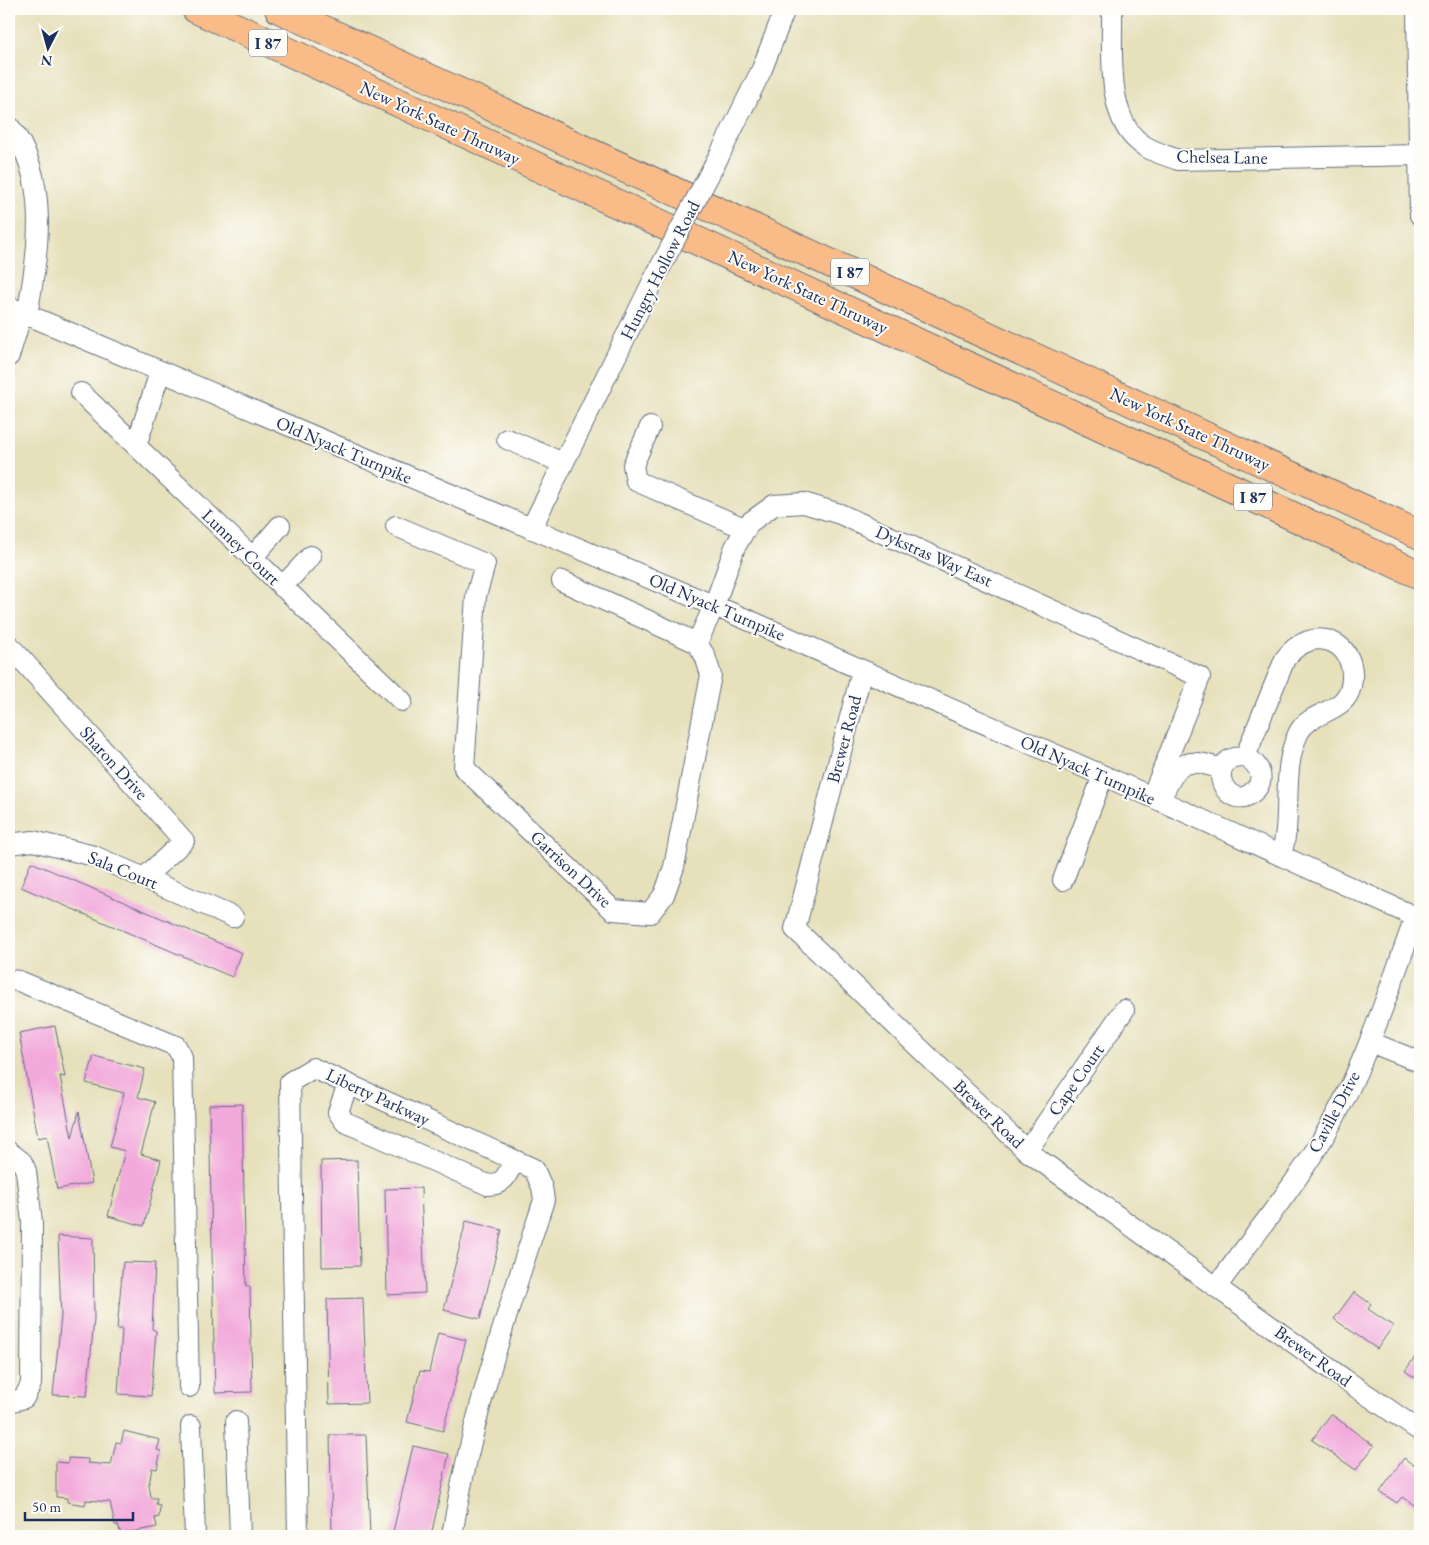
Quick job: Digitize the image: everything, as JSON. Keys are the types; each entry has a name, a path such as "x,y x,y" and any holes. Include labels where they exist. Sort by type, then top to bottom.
{"highway":[{"name":"New York State Thruway","path":"196,9 1420,575"},
{"name":"New York State Thruway","path":"279,9 1420,535"}],"street":[{"name":"Hungry Hollow Road","path":"531,529 654,279 720,154 762,69 785,9"},
{"name":"Chelsea Lane","path":"1112,9 1114,96 1123,121 1138,142 1158,153 1178,160 1419,155"},
{"path":"1416,9 1420,215"},
{"path":"9,126 21,140 34,179 38,215 35,271 19,312 9,356"},
{"name":"Old Nyack Turnpike","path":"19,312 714,606 1156,799 1417,919"},
{"path":"136,446 160,372"},
{"name":"Lunney Court","path":"81,393 402,701"},
{"path":"650,427 633,465 636,481 746,529"},
{"path":"507,439 563,463"},
{"name":"Dykstras Way East","path":"714,606 735,547 749,523 774,505 804,503 840,514 1200,677 1156,799"},
{"path":"252,558 280,526"},
{"name":"Garrison Drive","path":"396,526 485,564 476,596 464,768 614,910 650,913 664,895 674,867 711,675 705,656 697,643"},
{"path":"282,587 311,556"},
{"path":"562,581 697,643 714,606"},
{"path":"1245,757 1285,659 1294,647 1306,640 1323,638 1338,645 1349,658 1351,687 1346,698 1336,707 1308,720 1299,733 1291,756 1286,832 1281,856"},
{"name":"Sharon Drive","path":"9,645 184,841 145,878"},
{"name":"Brewer Road","path":"862,671 795,929 1027,1151 1344,1379 1420,1430"},
{"path":"1245,757 1256,764 1261,776 1257,788 1248,796 1234,796 1228,793 1221,782 1222,769 1232,759 1245,757"},
{"path":"1156,799 1173,772 1180,765 1198,762 1222,769"},
{"path":"1064,880 1103,776"},
{"name":"Sala Court","path":"9,844 33,841 94,856 233,917"},
{"name":"Caville Drive","path":"1217,1286 1314,1154 1370,1042 1417,919"},
{"path":"9,980 19,981 176,1046 182,1056 189,1387"},
{"name":"Cape Court","path":"1027,1151 1124,1010"},
{"path":"1370,1042 1420,1062"},
{"name":"Liberty Parkway","path":"298,1536 290,1082 313,1068 534,1169 542,1187 544,1200 507,1312 460,1486 452,1536"},
{"path":"348,1084 338,1112 345,1122 488,1185 494,1185 505,1179 514,1160"},
{"path":"9,1152 22,1162 26,1171 32,1222 31,1384 24,1398 9,1402"},
{"path":"236,1421 240,1536"},
{"path":"192,1426 195,1536"}],"building":[{"path":"31,862 242,953 232,977 21,887"},
{"path":"55,1026 65,1077 60,1076 72,1138 79,1111 92,1183 57,1189 47,1136 38,1138 19,1033"},
{"path":"94,1056 145,1069 138,1097 155,1102 141,1154 161,1160 144,1226 108,1216 125,1151 110,1147 124,1093 86,1083"},
{"path":"242,1104 246,1286 250,1286 252,1392 215,1393 209,1105"},
{"path":"357,1160 360,1266 322,1267 321,1161"},
{"path":"421,1188 425,1293 387,1295 385,1189"},
{"path":"466,1221 502,1230 480,1319 444,1310"},
{"path":"58,1236 93,1238 94,1319 87,1396 53,1395 61,1316"},
{"path":"123,1262 155,1263 152,1329 156,1331 151,1396 118,1394 122,1329 117,1329"},
{"path":"1354,1292 1371,1304 1368,1309 1393,1326 1377,1349 1334,1319"},
{"path":"363,1298 367,1403 329,1404 327,1299"},
{"path":"438,1333 466,1340 443,1431 407,1422 420,1371 429,1372"},
{"path":"1420,1350 1420,1381 1405,1371"},
{"path":"1331,1414 1374,1446 1356,1470 1312,1440"},
{"path":"124,1431 160,1440 157,1450 161,1451 157,1469 152,1468 149,1484 151,1498 157,1498 156,1504 160,1505 159,1517 155,1518 157,1527 121,1534 118,1525 115,1525 110,1502 86,1500 85,1505 67,1502 67,1498 56,1497 56,1462 68,1463 68,1458 88,1459 88,1463 111,1465 116,1442 121,1443"},
{"path":"330,1435 366,1435 370,1536 332,1536"},
{"path":"413,1446 449,1454 431,1536 392,1536"},
{"path":"1404,1458 1420,1470 1420,1509 1402,1497 1397,1503 1380,1492"}]}
